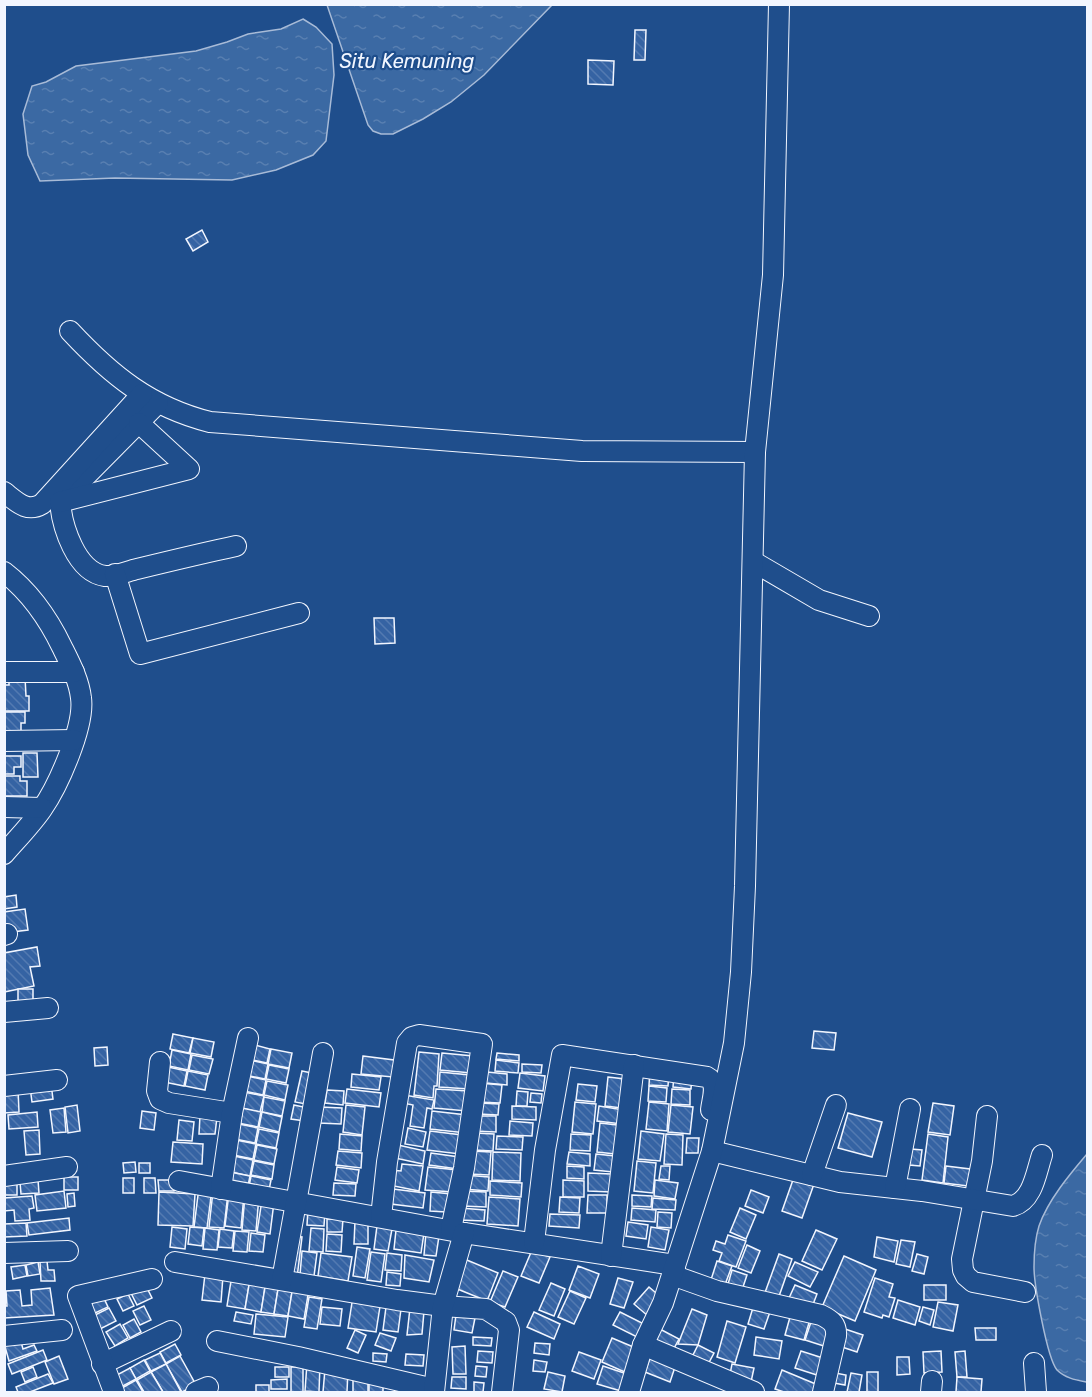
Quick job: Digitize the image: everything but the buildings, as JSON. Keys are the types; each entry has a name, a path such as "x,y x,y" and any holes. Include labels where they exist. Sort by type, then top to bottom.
{"street":[{"path":"671,1268 712,1151 734,1043 741,972 754,562 755,452 773,275 779,4"},
{"path":"70,331 123,382 184,416 210,422 582,451 755,452"},
{"path":"60,502 139,423 150,399"},
{"path":"4,492 25,508 42,504 150,399"},
{"path":"60,502 189,469 139,423"},
{"path":"60,502 67,535 84,566 106,576 236,546"},
{"path":"754,562 819,600 869,616"},
{"path":"4,572 24,588 54,630 74,672 81,698 74,740 63,771 42,808 4,854"},
{"path":"115,574 140,654 299,613"},
{"path":"4,672 74,672"},
{"path":"4,741 74,740"},
{"path":"4,807 42,808"},
{"path":"4,1012 48,1008"},
{"path":"217,1341 298,1357 434,1391 443,1306 458,1231 482,1044 419,1035 412,1037 407,1043 387,1162 381,1216"},
{"path":"221,1189 232,1113 248,1038"},
{"path":"282,1280 324,1053"},
{"path":"534,1242 545,1150 562,1055 707,1077 714,1084 708,1127 663,1303 643,1345 628,1392"},
{"path":"160,1062 158,1091 160,1099 169,1103 232,1113"},
{"path":"611,1256 634,1065"},
{"path":"4,1086 57,1080"},
{"path":"812,1175 836,1105"},
{"path":"895,1188 910,1109"},
{"path":"987,1116 982,1161 962,1259 963,1270 973,1282 1025,1292"},
{"path":"712,1151 840,1182 1013,1206 1020,1204 1029,1196 1042,1155"},
{"path":"4,1176 67,1167"},
{"path":"179,1181 671,1268 717,1291 821,1315 831,1320 836,1328 823,1392"},
{"path":"4,1253 68,1251"},
{"path":"175,1262 443,1306 486,1309 506,1322 509,1330 502,1392"},
{"path":"114,1392 78,1296 152,1279"},
{"path":"4,1336 62,1330"},
{"path":"102,1364 171,1331"},
{"path":"643,1345 754,1392"},
{"path":"1034,1363 1036,1392"}],"water":[{"name":"Situ Kemuning","path":"327,4 552,5 484,75 451,102 393,134 381,134 373,131 368,125"},
{"path":"303,19 316,27 332,44 334,75 326,141 313,155 276,170 232,180 115,178 40,181 28,155 23,114 32,86 46,82 76,66 196,51 248,34 281,29"},
{"path":"1087,1154 1088,1382 1086,1382 1064,1375 1053,1363 1042,1320 1034,1267 1037,1236 1043,1216 1060,1188"}]}
